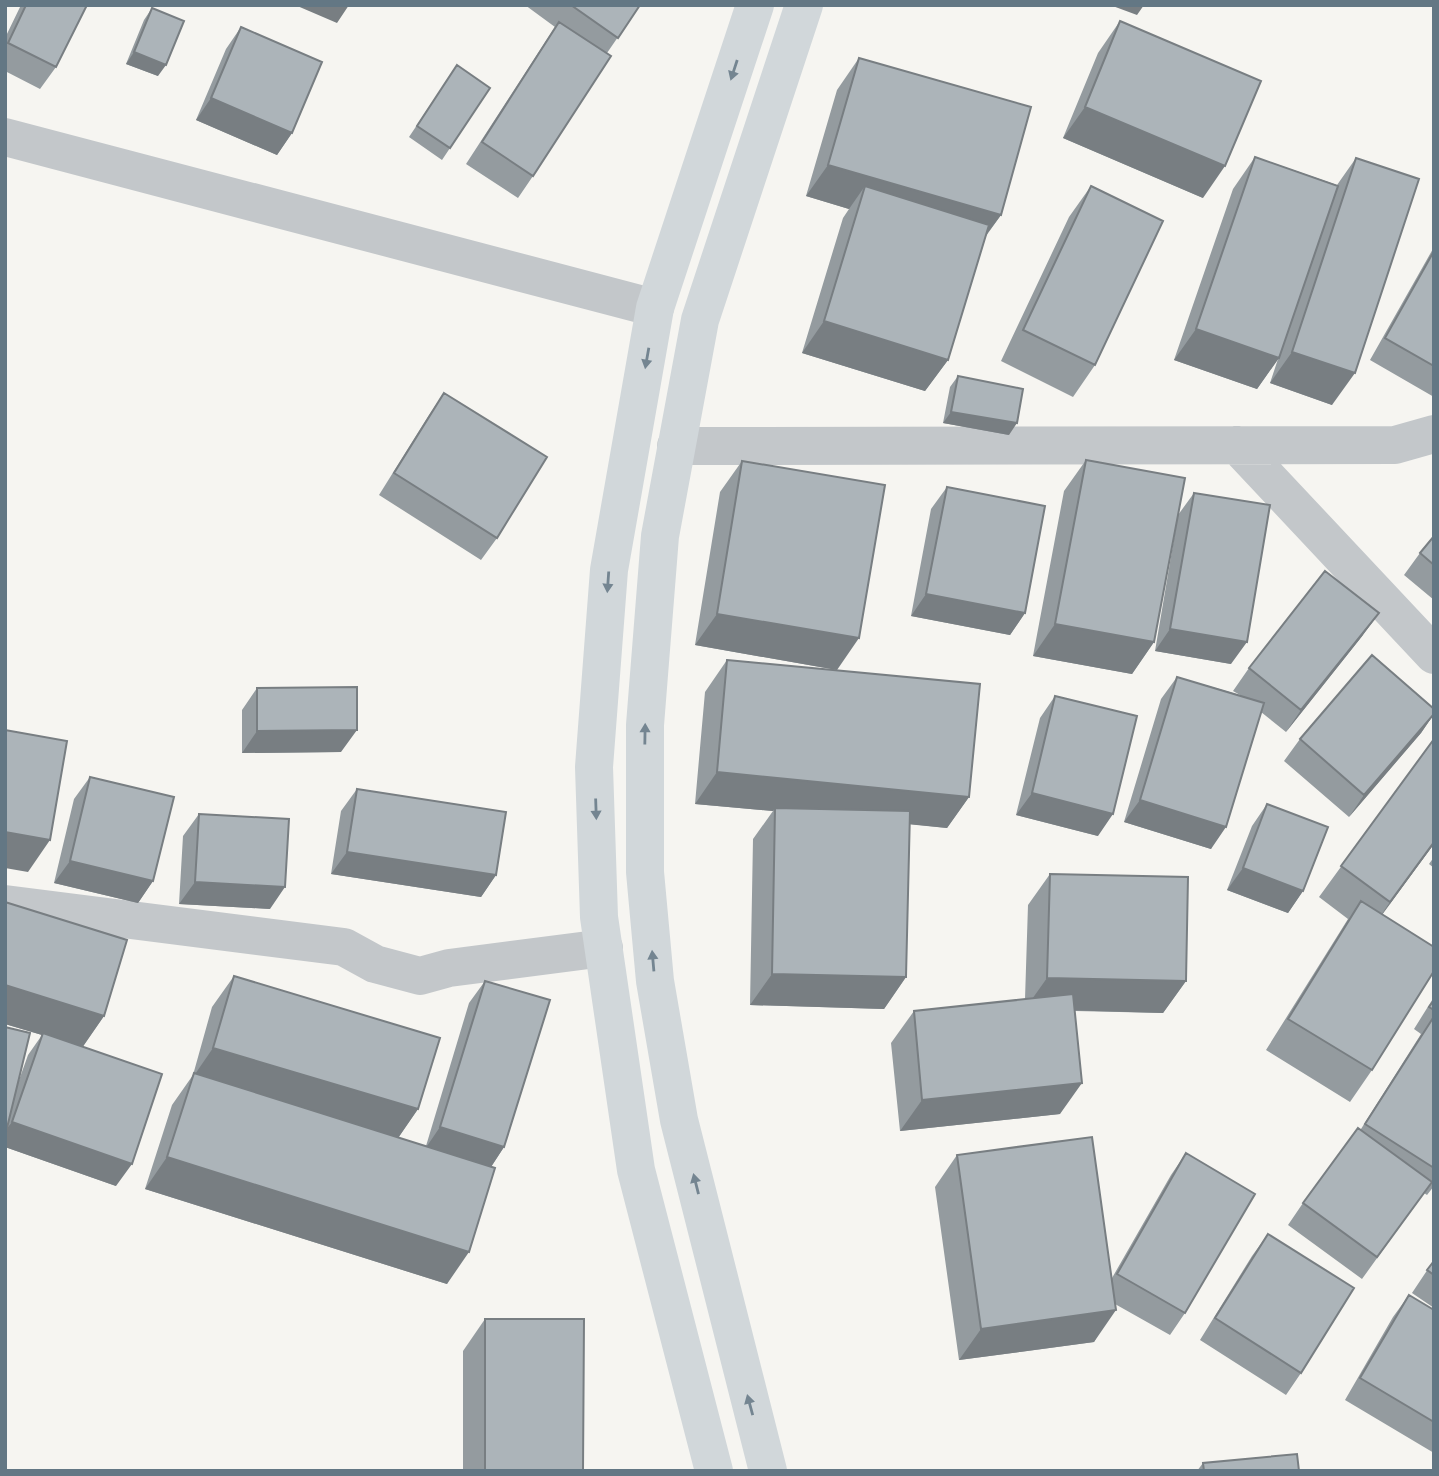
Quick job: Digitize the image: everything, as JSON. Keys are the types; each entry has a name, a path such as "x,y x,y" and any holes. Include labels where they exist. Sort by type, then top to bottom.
{"main road":[{"path":"714,1471 636,1170 600,917 594,767 609,570 655,308 755,5"},
{"path":"768,1471 680,1120 655,981 645,872 645,724 660,536 699,320 804,5"}],"street":[{"path":"5,137 655,308"},
{"path":"676,446 1395,445 1434,433"},
{"path":"1237,445 1434,655"},
{"path":"5,904 344,947 375,964 420,976 449,968 604,948"}],"building":[{"path":"26,5 87,5 56,67 8,43"},
{"path":"571,5 640,5 618,38"},
{"path":"152,8 184,21 166,65 134,52"},
{"path":"1120,21 1261,81 1225,166 1085,107"},
{"path":"559,22 611,56 533,176 482,142"},
{"path":"241,27 322,62 292,133 211,98"},
{"path":"859,58 1031,107 1001,215 828,165"},
{"path":"457,65 490,88 450,148 417,126"},
{"path":"1255,157 1338,186 1279,358 1196,329"},
{"path":"1356,158 1419,179 1355,373 1292,352"},
{"path":"865,186 989,225 948,360 824,321"},
{"path":"1091,186 1163,221 1095,365 1023,330"},
{"path":"1434,251 1434,366 1385,338"},
{"path":"958,376 1023,389 1017,423 951,412"},
{"path":"444,393 547,457 497,538 394,473"},
{"path":"1086,460 1185,478 1154,642 1055,624"},
{"path":"742,461 885,485 859,638 717,614"},
{"path":"947,487 1045,506 1025,613 926,594"},
{"path":"1194,493 1270,505 1247,642 1170,629"},
{"path":"1434,536 1434,565 1420,553"},
{"path":"1325,571 1379,613 1301,710 1249,668"},
{"path":"1372,655 1434,709 1434,714 1364,795 1300,739"},
{"path":"727,660 980,684 969,797 717,772"},
{"path":"1177,677 1264,703 1226,827 1140,800"},
{"path":"357,687 357,730 257,731 257,688"},
{"path":"1055,696 1137,716 1113,814 1032,793"},
{"path":"5,730 67,741 50,840 5,832"},
{"path":"1434,739 1434,842 1390,902 1341,866"},
{"path":"90,777 174,797 153,881 70,861"},
{"path":"357,789 506,812 496,875 347,852"},
{"path":"1267,804 1328,827 1303,891 1243,868"},
{"path":"775,808 910,811 906,977 772,974"},
{"path":"199,814 289,819 285,887 195,882"},
{"path":"1050,874 1188,877 1186,981 1047,978"},
{"path":"1361,901 1434,947 1434,971 1372,1070 1288,1019"},
{"path":"5,902 127,940 104,1016 5,985"},
{"path":"234,976 440,1038 418,1109 213,1048"},
{"path":"485,981 550,1000 504,1147 440,1127"},
{"path":"1073,994 1082,1083 922,1100 914,1011"},
{"path":"1434,1018 1434,1168 1365,1124"},
{"path":"5,1027 30,1033 6,1132 5,1132"},
{"path":"43,1033 162,1074 132,1164 12,1122"},
{"path":"194,1073 495,1168 469,1252 167,1157"},
{"path":"1358,1128 1432,1182 1377,1257 1303,1203"},
{"path":"1092,1137 1116,1310 981,1329 957,1155"},
{"path":"1186,1153 1255,1194 1185,1313 1117,1274"},
{"path":"1268,1234 1354,1288 1301,1373 1215,1318"},
{"path":"1434,1261 1434,1275 1427,1270"},
{"path":"1409,1295 1434,1310 1434,1422 1360,1378"},
{"path":"485,1319 584,1319 583,1471 485,1471"},
{"path":"1297,1454 1299,1471 1204,1471 1203,1463"}]}
